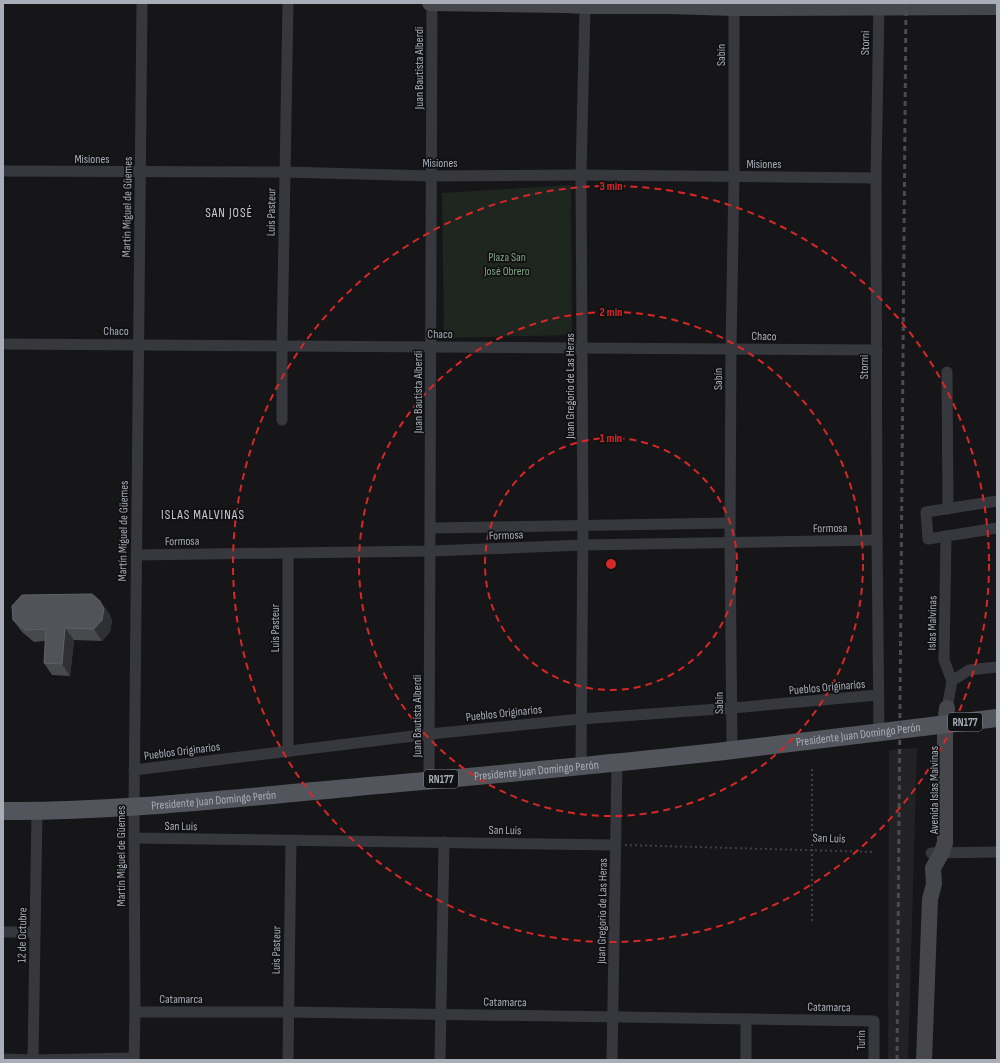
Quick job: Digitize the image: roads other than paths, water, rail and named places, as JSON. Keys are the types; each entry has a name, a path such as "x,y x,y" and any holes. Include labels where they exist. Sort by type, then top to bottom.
{"main road":[{"path":"431,3 565,4 585,6 669,5 734,8 772,5 997,7"},
{"name":"Presidente Juan Domingo Perón","path":"3,811 37,812 134,808 581,766 732,750 878,732 942,719 997,718"},
{"name":"Avenida Islas Malvinas","path":"924,1060 930,899 924,881 925,866 945,843 942,719"}],"street":[{"name":"Martín Miguel de Güemes","path":"134,1059 134,770 142,3"},
{"name":"Luis Pasteur","path":"282,420 288,3"},
{"name":"Juan Bautista Alberdi","path":"429,780 432,176 431,3"},
{"name":"Storni","path":"878,732 876,178 879,5"},
{"name":"Juan Gregorio de Las Heras","path":"581,766 583,348 581,175 585,6"},
{"name":"Sabín","path":"732,750 730,523 734,177 734,8"},
{"name":"Misiones","path":"3,172 285,172 432,176 581,175 876,178"},
{"name":"Chaco","path":"3,344 877,350"},
{"path":"947,372 948,508"},
{"path":"997,501 926,512 928,539 997,528"},
{"name":"Formosa","path":"431,528 730,523"},
{"name":"Islas Malvinas","path":"946,536 944,660 952,681"},
{"name":"Formosa","path":"136,555 431,551 583,545 877,540"},
{"name":"Luis Pasteur","path":"288,553 288,751"},
{"path":"942,719 952,681 969,670 997,667"},
{"name":"Pueblos Originarios","path":"134,770 430,734 581,719 878,695"},
{"name":"Juan Gregorio de Las Heras","path":"612,1060 617,762"},
{"name":"12 de Octubre","path":"33,1060 37,812"},
{"name":"San Luis","path":"134,838 616,845"},
{"name":"Luis Pasteur","path":"288,1060 291,840"},
{"path":"440,1060 444,842"},
{"path":"936,853 997,852"},
{"path":"3,932 35,932"},
{"name":"Catamarca","path":"135,1012 289,1012 874,1021"},
{"path":"746,1019 746,1060"},
{"name":"Turin","path":"874,1021 874,1060"},
{"path":"3,1059 134,1059"}],"railway":[{"path":"897,1060 906,3"}],"district":[{"name":"SAN JOSÉ","path":"229,212"},
{"name":"ISLAS MALVINAS","path":"203,514"}],"park label":[{"name":"Plaza San José Obrero","path":"507,264"}]}
